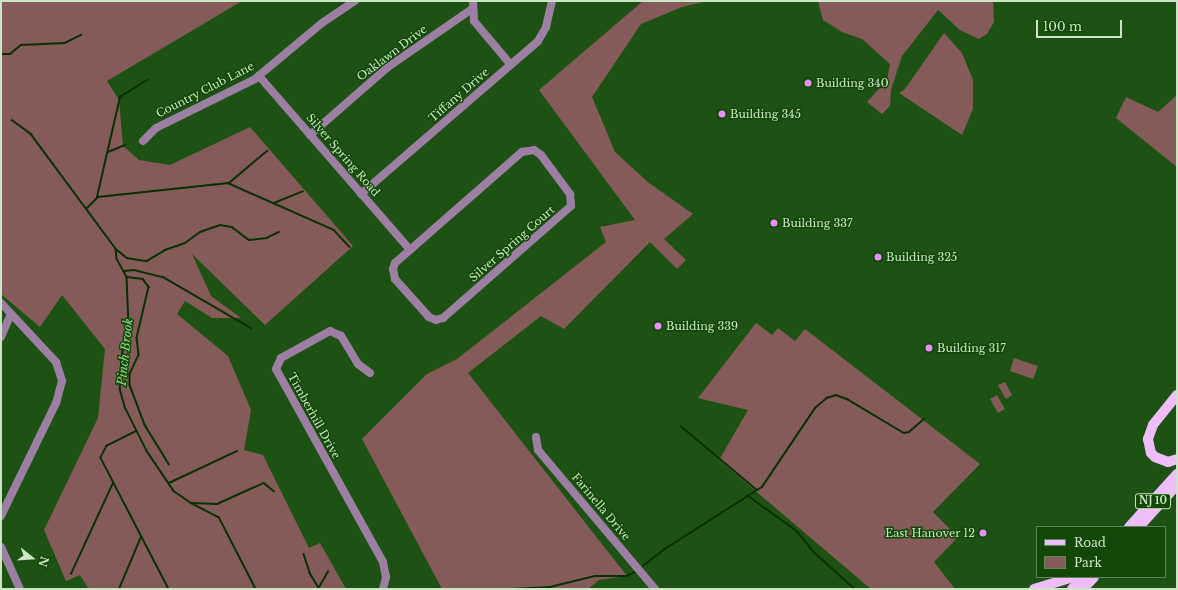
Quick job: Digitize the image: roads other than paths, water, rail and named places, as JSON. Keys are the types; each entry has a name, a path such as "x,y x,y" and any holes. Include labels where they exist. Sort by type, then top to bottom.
{"main road":[{"path":"1177,395 1153,425 1148,438 1151,453 1155,457 1168,462 1177,459"},
{"name":"NJ 10","path":"1130,526 1177,474"},
{"name":"NJ 10","path":"1140,526 1177,485"},
{"path":"1034,589 1070,578"},
{"path":"1072,589 1081,578"},
{"path":"1083,589 1093,578"}],"street":[{"name":"Country Club Lane","path":"143,141 156,128 259,76 322,23 355,1"},
{"name":"Tiffany Drive","path":"361,194 511,65 543,34 552,1"},
{"path":"473,5 479,29 511,65"},
{"name":"Oaklawn Drive","path":"310,134 388,67 473,5"},
{"name":"Silver Spring Road","path":"259,76 410,250"},
{"name":"Silver Spring Court","path":"525,150 534,150 541,155 572,198 569,209 440,320 429,317 393,274 395,263 410,250 525,150"},
{"path":"1,303 56,362 62,381 56,403 1,516"},
{"path":"1,337 11,314"},
{"name":"Timberhill Drive","path":"370,374 358,364 341,336 330,331 281,358 276,369 384,562 386,577 383,589"},
{"name":"Farinella Drive","path":"536,437 538,450 655,589"},
{"path":"1,547 5,566 20,589"}],"waterway":[{"path":"1,54 10,54 21,45 65,43 81,35"},
{"path":"97,197 120,97 147,80"},
{"name":"Pinch Brook","path":"12,120 31,134 116,249 117,259 127,277 129,326 122,356 120,389 125,407 147,451 174,491 191,503 219,517 256,589"},
{"path":"108,152 125,145"},
{"path":"229,183 267,151"},
{"path":"87,208 98,197 228,183 334,230 350,247"},
{"path":"274,203 303,191"},
{"path":"116,249 127,258 147,261 165,250 185,243 200,232 220,225 232,227 249,240 267,238 279,232"},
{"path":"124,271 134,270 163,277 251,328"},
{"path":"127,277 143,279 149,287 137,338 139,355 130,374 130,385 145,425 169,464"},
{"path":"643,566 665,549 762,487 815,408 827,398 836,395 847,399 904,433 909,432 924,419"},
{"path":"681,426 757,490"},
{"path":"137,431 107,446 101,458 169,589"},
{"path":"169,483 237,451"},
{"path":"71,574 113,483"},
{"path":"192,503 217,504 264,483 274,491"},
{"path":"747,495 797,531 814,552 855,589"},
{"path":"119,589 141,537"},
{"path":"304,554 310,573 319,588"},
{"path":"318,589 328,572"},
{"path":"512,589 550,587 595,576 627,576 635,572"}],"place":[{"name":"Building 340","path":"808,83"},
{"name":"Building 345","path":"722,114"},
{"name":"Building 337","path":"774,223"},
{"name":"Building 325","path":"878,257"},
{"name":"Building 339","path":"658,326"},
{"name":"Building 317","path":"929,348"},
{"name":"East Hanover 12","path":"983,533"}]}
